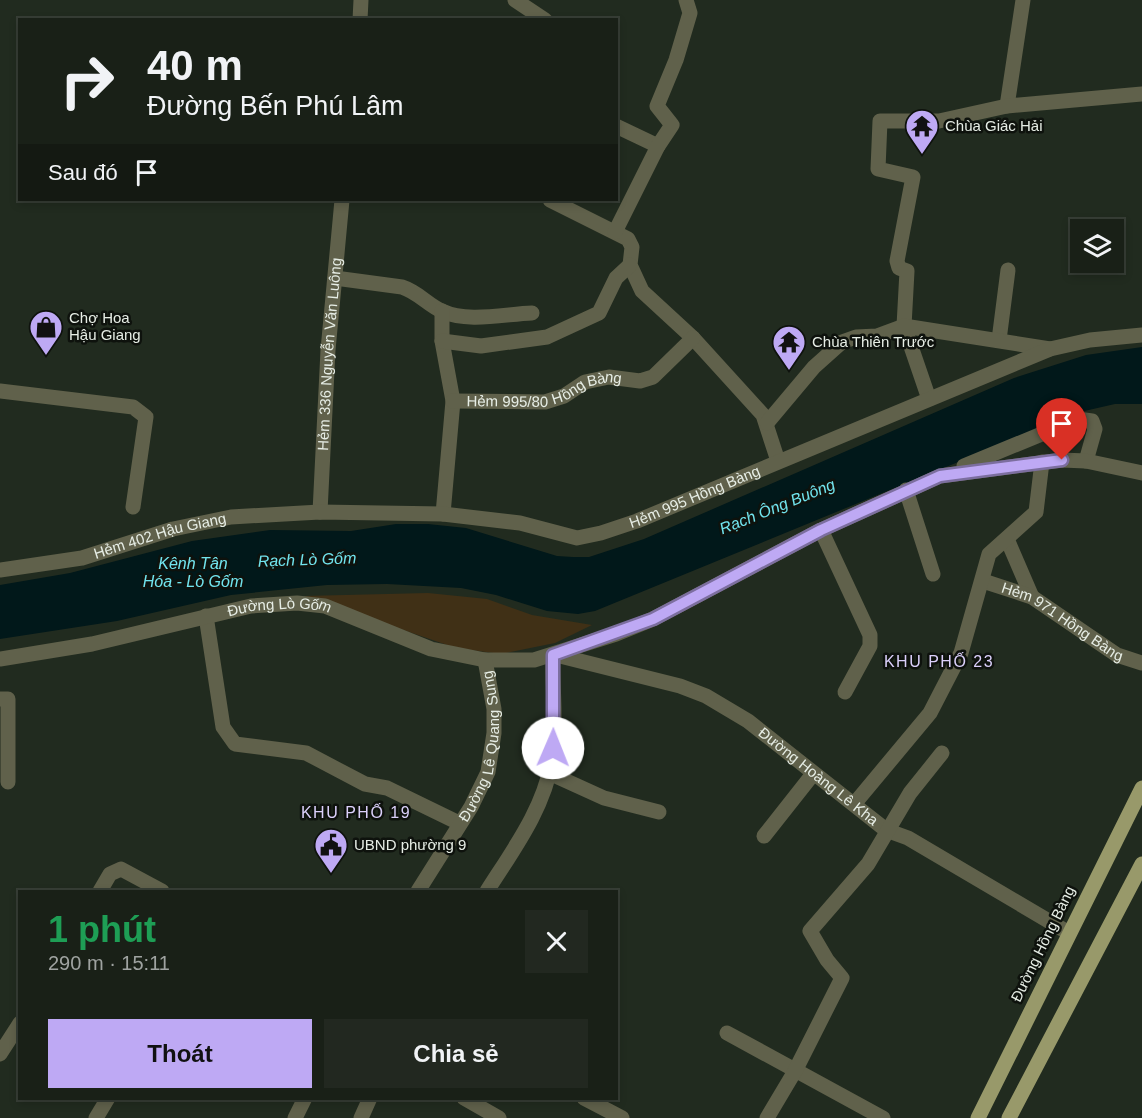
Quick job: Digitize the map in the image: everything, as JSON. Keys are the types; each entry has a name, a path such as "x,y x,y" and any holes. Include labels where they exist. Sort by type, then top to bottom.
{"main road":[{"name":"Đường Hồng Bàng","path":"978,1118 1142,788"},
{"path":"1009,1118 1142,864"}],"street":[{"path":"360,18 361,0"},
{"path":"515,0 542,18"},
{"path":"615,232 658,146 672,124 657,106 676,60 690,13 686,0"},
{"path":"1007,106 1023,0"},
{"path":"929,399 904,326 907,271 899,268 897,261 913,177 878,169 880,121 939,121 1007,106 1142,94"},
{"path":"618,127 658,146"},
{"name":"Hẻm 336 Nguyễn Văn Luông","path":"320,512 342,201"},
{"path":"552,201 628,239 632,247 630,265 642,291 693,338 721,373 737,385 763,415 778,461"},
{"path":"442,341 481,346 547,337 598,313 615,278 630,265"},
{"path":"999,340 1008,270"},
{"path":"335,278 402,287 420,295 442,311 463,316 531,313"},
{"path":"442,311 442,341 453,401 443,514"},
{"name":"Hẻm 995 Hồng Bàng","path":"767,423 814,367 842,342 856,337 878,336 904,326 1050,349"},
{"name":"Hẻm 995 Hồng Bàng","path":"320,512 443,514 520,523 577,538 601,533 637,521 1050,349 1090,340 1142,335"},
{"name":"Hẻm 995/80 Hồng Bàng","path":"453,401 545,402 564,396 585,382 609,377 640,381 653,377 693,338"},
{"path":"0,391 133,407 146,417 133,507"},
{"path":"488,890 531,821 549,773 553,748 553,655 653,619 821,530 906,490 1078,419 1092,421 1095,429 1086,461"},
{"path":"940,476 1042,462 1086,461 1142,473"},
{"path":"855,803 930,713 961,653 989,554 1036,512 1042,462"},
{"path":"906,490 933,574"},
{"name":"Hẻm 402 Hậu Giang","path":"0,570 82,558 173,529 231,517 320,512"},
{"path":"821,530 870,635 870,646 845,692"},
{"path":"1007,539 1032,597"},
{"name":"Hẻm 971 Hồng Bàng","path":"983,581 1032,597 1117,655 1142,663"},
{"name":"Đường Lò Gốm","path":"0,658 92,644 206,616 278,603 325,606 431,649 484,660 534,660 553,655"},
{"path":"206,616 223,728 234,744 306,753 365,784 387,788 459,823"},
{"name":"Đường Hoàng Lê Kha","path":"553,655 680,686 706,696 748,722 813,774 855,803 886,830 908,838 1069,933"},
{"name":"Đường Lê Quang Sung","path":"419,890 471,807 488,772 494,733 494,709 484,660"},
{"path":"0,699 8,699 8,783"},
{"path":"768,1118 795,1071 842,978 827,960 810,931 868,864 886,830 910,793 942,753"},
{"path":"549,773 604,798 659,812"},
{"path":"764,836 813,774"},
{"path":"101,890 110,874 120,869 160,890"},
{"path":"0,1054 18,1026"},
{"path":"728,1033 882,1118"},
{"path":"96,1118 107,1100"},
{"path":"295,1118 304,1100"},
{"path":"361,1118 369,1100"},
{"path":"467,1100 498,1118"},
{"path":"588,1100 622,1118"}],"shaded area":[{"path":"428,593 487,599 532,615 592,625 555,643 501,654 456,648 304,596"}],"water":[{"name":"Kênh Tân Hóa - Lò Gốm","path":"1142,347 1142,404 1115,404 1080,412 595,611 578,614 547,611 496,595 461,588 387,584 327,585 231,595 117,621 0,639 0,585 70,573 192,541 270,530 351,531 396,524 428,524 466,528 557,556 589,557 644,539 1014,378 1086,355"}],"place":[{"name":"Chùa Giác Hải","path":"922,155"},
{"name":"Chợ Hoa Hậu Giang","path":"46,356"},
{"name":"Chùa Thiên Trước","path":"789,371"},
{"name":"UBND phường 9","path":"331,874"}],"district":[{"name":"KHU PHỐ 23","path":"939,661"},
{"name":"KHU PHỐ 19","path":"356,812"}],"route":[{"path":"553,748 553,655 653,619 821,530 940,476 1062,460"}],"water label":[{"name":"Rạch Ông Buông","path":"777,506"},
{"name":"Rạch Lò Gốm","path":"307,559"}]}
